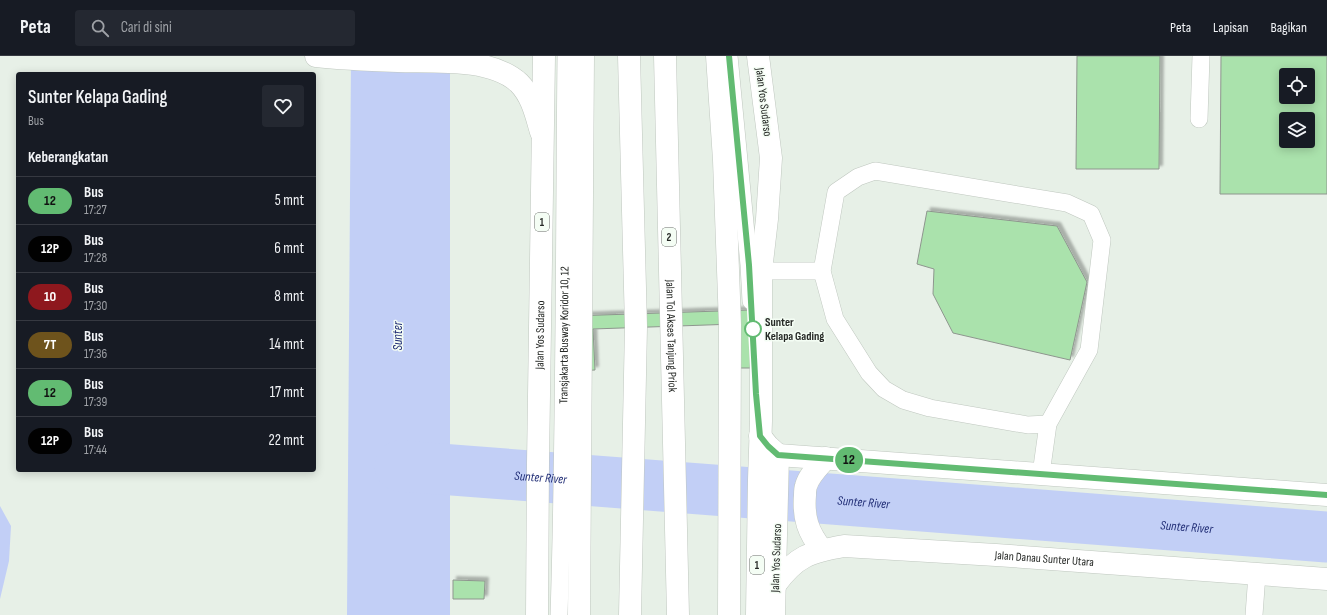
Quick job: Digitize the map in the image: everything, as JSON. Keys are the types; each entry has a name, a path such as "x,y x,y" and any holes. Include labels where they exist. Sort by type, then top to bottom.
{"main road":[{"path":"316,56 345,59 466,64 496,69 508,75 519,84 528,95 534,107 544,139"},
{"name":"Jalan Yos Sudarso","path":"537,615 544,56"},
{"path":"579,615 583,56"},
{"path":"629,56 636,327 630,615"},
{"name":"Jalan Tol Akses Tanjung Priok","path":"665,56 678,615"},
{"path":"717,56 724,160 730,325 729,615"},
{"name":"Jalan Yos Sudarso","path":"745,56 756,162 767,219"},
{"name":"Jalan Yos Sudarso","path":"758,56 771,158 767,219 761,271 760,436 768,480 768,515 775,585 774,615"},
{"path":"760,436 778,455 1327,495"},
{"name":"Jalan Yos Sudarso","path":"768,480 778,455"},
{"path":"822,550 816,542 806,521 805,494 814,472 826,458"},
{"name":"Jalan Yos Sudarso","path":"757,615 768,515"},
{"name":"Jalan Danau Sunter Utara","path":"775,585 785,571 797,561 812,553 844,546 1327,579"}],"lane":[{"name":"Transjakarta Busway Koridor 10, 12","path":"559,615 563,465 566,56"},
{"path":"729,56 749,265 755,379 760,436"},
{"path":"1199,119 1200,56"},
{"path":"1041,474 1048,424 1089,350 1102,240 1091,214 1067,203 875,171 858,177 836,192 822,271 835,319 870,373 884,388 903,400 930,408 1028,425 1048,424"},
{"path":"761,271 822,271"},
{"path":"1254,615 1257,574"}],"water":[{"name":"Sunter","path":"351,56 450,56 450,615 347,615"},
{"path":"0,506 11,526 9,561 0,599"}],"building":[{"path":"1077,56 1160,56 1159,169 1076,169"},
{"path":"1221,56 1327,56 1327,194 1220,194"},
{"path":"927,211 1057,226 1087,282 1070,360 953,333 933,294 934,269 917,264"},
{"path":"749,310 751,368 736,368 735,324 593,329 595,370 574,371 572,316"},
{"path":"453,580 485,581 484,599 453,599"}],"waterway":[{"name":"Sunter River","path":"400,466 1327,537"}],"bus line":[{"name":"12","path":"729,56 749,265 756,394 760,436 778,455 1327,495"}],"place":[{"name":"Sunter Kelapa Gading","path":"753,329"}]}
